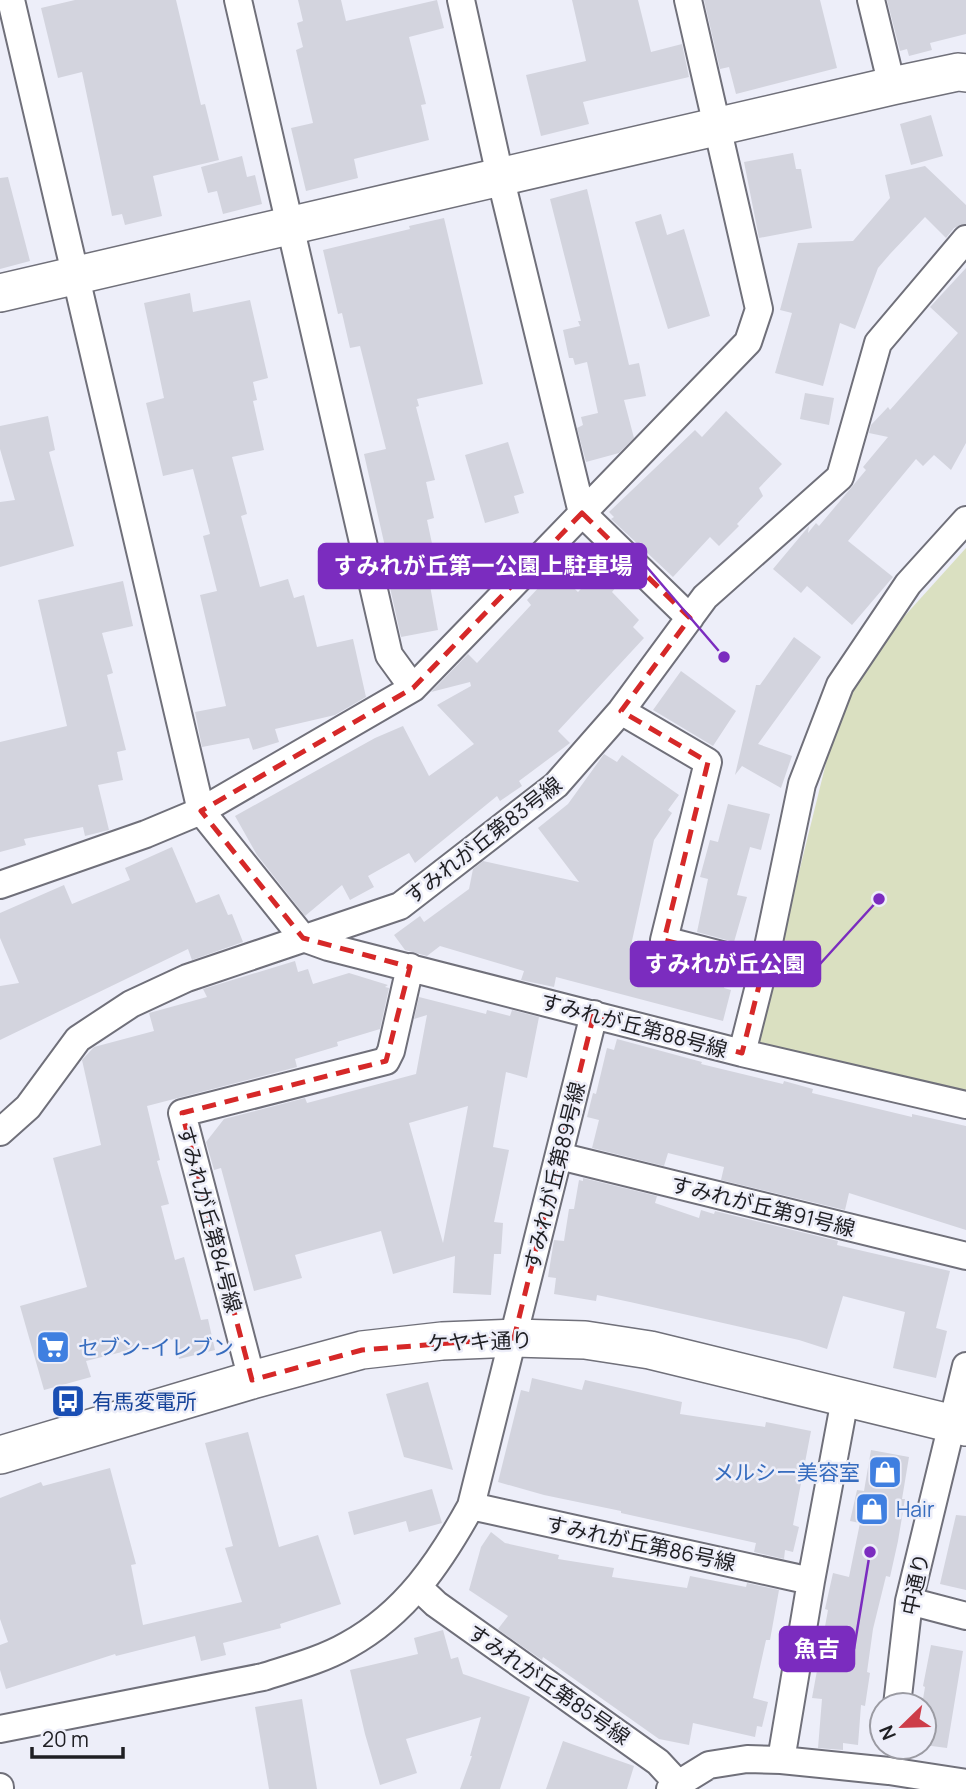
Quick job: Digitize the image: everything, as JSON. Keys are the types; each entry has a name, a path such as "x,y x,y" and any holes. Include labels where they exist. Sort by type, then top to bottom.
{"street":[{"path":"11,0 201,811 303,938"},
{"path":"237,0 389,655 414,688"},
{"path":"461,0 500,176 582,513 690,618"},
{"path":"0,886 146,834 201,811 414,688 748,342 759,309 688,0"},
{"path":"871,0 892,86"},
{"path":"0,293 892,86 958,72 966,73"},
{"name":"すみれが丘第83号線","path":"0,1132 28,1107 78,1039 131,1004 187,978 400,905 556,785 621,711 705,597 840,477 878,343 966,239"},
{"path":"742,1053 764,966 802,785 840,685 908,584 966,520"},
{"path":"621,711 708,762 664,940 764,966"},
{"name":"すみれが丘第88号線","path":"303,938 328,947 742,1053 966,1105"},
{"name":"すみれが丘第84号線","path":"253,1380 182,1113 386,1061 391,1051 410,967"},
{"name":"すみれが丘第89号線","path":"0,1729 263,1677 304,1665 348,1646 386,1618 418,1587 446,1551 471,1506 594,1014"},
{"name":"すみれが丘第91号線","path":"559,1156 966,1256"},
{"name":"ケヤキ通り","path":"0,1455 362,1350 442,1340 585,1340 650,1350 960,1425"},
{"name":"中通り","path":"899,1691 909,1601 960,1425 966,1366"},
{"path":"781,1760 845,1399"},
{"name":"すみれが丘第86号線","path":"471,1506 811,1581"},
{"name":"すみれが丘第85号線","path":"418,1587 436,1604 658,1762 677,1787"},
{"path":"909,1601 966,1616"},
{"path":"677,1787 709,1765 747,1759 889,1769 966,1783"}],"highlighted area":[{"path":"582,513 690,618 621,711 708,762 664,940 764,966 742,1053 594,1014 514,1338 362,1350 252,1380 182,1113 386,1061 410,967 303,938 201,811 413,688"}],"green space":[{"path":"966,548 966,1093 757,1042 828,755 843,705 873,651"}],"building":[{"path":"75,0 176,0 201,105 205,104 219,160 153,176 162,216 125,225 122,214 112,216 82,72 58,78 41,8"},
{"path":"298,0 341,0 346,21 437,0 444,28 409,37 426,104 421,105 429,140 354,159 358,178 306,191 291,128 313,123 296,50 303,47 297,23 303,21"},
{"path":"572,0 638,0 651,52 682,44 689,77 583,102 589,124 541,136 526,75 586,61"},
{"path":"704,0 820,0 837,68 736,94 729,67 720,69"},
{"path":"887,0 966,0 966,34 930,43 932,50 909,56 907,49 900,51"},
{"path":"931,115 943,156 911,165 900,124"},
{"path":"793,153 796,169 801,169 812,228 759,238 744,162"},
{"path":"242,156 247,177 255,175 262,204 223,214 217,191 208,193 201,167"},
{"path":"925,166 966,205 966,224 954,228 946,238 925,217 890,254 878,268 855,329 840,323 823,386 775,373 792,313 780,310 798,243 853,241 890,198 885,175"},
{"path":"8,177 30,261 0,269 0,178"},
{"path":"587,189 629,365 639,363 646,396 624,400 634,438 619,453 586,462 577,428 583,425 581,417 598,413 587,362 575,365 573,358 569,358 563,330 580,326 578,321 581,321 550,199"},
{"path":"661,214 667,235 684,229 710,316 668,329 635,222"},
{"path":"444,218 483,384 417,399 419,406 416,407 435,480 426,482 434,518 427,520 437,567 427,569 438,630 401,637 389,583 393,582 364,454 386,449 360,346 350,348 342,313 338,314 323,250"},
{"path":"966,268 966,443 951,470 934,455 923,466 916,459 848,541 893,577 852,625 807,586 801,593 773,569 809,526 808,533 816,523 819,526 866,470 863,467 888,437 869,433 871,425 888,407 890,410 958,333 930,307"},
{"path":"190,293 193,312 250,300 268,378 253,382 257,400 253,401 264,450 232,457 247,514 241,516 260,587 288,579 294,598 304,595 317,647 353,639 366,697 335,715 275,729 279,742 253,750 249,738 202,747 195,712 226,706 200,595 217,591 203,536 210,534 193,469 163,476 146,403 164,398 144,303"},
{"path":"805,393 834,398 829,425 800,419"},
{"path":"726,411 782,464 759,488 763,496 737,524 739,526 719,546 710,537 673,577 611,519 614,517 609,512 695,430 702,437"},
{"path":"48,416 55,450 49,452 74,546 0,567 0,502 15,500 0,449 0,426"},
{"path":"508,442 524,493 514,496 519,513 485,523 465,455"},
{"path":"555,570 578,592 598,571 616,587 612,592 639,620 633,627 644,638 558,731 570,743 519,781 522,786 500,801 497,796 415,863 409,853 368,876 374,887 350,900 342,885 305,916 257,855 235,816 375,738 403,726 429,776 474,744 437,705 471,686 470,682 431,692 468,654 477,663 531,605 527,600"},
{"path":"123,581 133,626 102,633 113,673 107,675 126,750 117,752 123,780 98,785 109,830 85,836 83,827 24,839 26,845 0,852 0,742 67,726 38,600"},
{"path":"794,637 821,657 758,744 792,756 781,788 742,766 735,775 756,685 760,685"},
{"path":"681,671 736,711 713,746 653,710"},
{"path":"604,754 617,762 622,755 679,795 668,810 672,813 654,840 630,950 688,966 690,963 727,973 724,988 731,990 723,1021 556,977 554,987 521,980 524,971 440,946 427,956 405,950 394,935 420,916 424,922 469,889 473,869 483,861 579,882 538,828 568,804"},
{"path":"728,804 770,814 761,850 750,847 737,895 747,897 734,942 697,932 708,879 700,877 710,840 718,842"},
{"path":"172,847 196,903 219,894 228,915 232,914 243,942 192,960 188,949 0,1040 0,986 19,983 0,938 0,913 64,885 72,904 130,880 125,868"},
{"path":"295,961 298,972 308,969 313,984 349,973 388,985 385,987 389,988 380,1029 295,1059 297,1067 147,1106 160,1160 157,1161 169,1204 161,1206 175,1260 184,1257 201,1320 208,1319 215,1350 179,1359 174,1339 86,1361 91,1377 44,1390 20,1306 87,1287 53,1158 101,1145 82,1060 94,1047 154,1031 149,1013 207,997 203,989"},
{"path":"419,997 486,1014 487,1010 510,1016 512,1010 539,1017 527,1078 506,1072 493,1147 509,1150 494,1222 503,1223 501,1254 494,1254 491,1295 453,1293 455,1256 393,1274 381,1231 295,1255 302,1278 254,1291 221,1168 214,1170 206,1142 224,1119 305,1098 307,1103 416,1074 427,1015 414,1019","holes":["468,1106 443,1243 409,1123"]},
{"path":"617,1039 702,1062 701,1064 813,1089 812,1093 912,1117 912,1114 966,1126 966,1230 849,1193 845,1210 721,1180 724,1167 668,1153 664,1166 592,1148 599,1120 587,1117 593,1093 596,1094 607,1048 614,1050"},
{"path":"583,1178 657,1196 655,1203 699,1218 701,1210 714,1214 715,1211 838,1241 837,1245 950,1271 936,1328 947,1331 936,1378 893,1368 905,1312 843,1296 827,1349 799,1340 597,1295 596,1301 554,1294 556,1278 548,1277 554,1240 564,1241 569,1209 574,1209 579,1180 583,1181"},
{"path":"532,1378 582,1390 585,1380 682,1402 680,1414 765,1427 766,1422 811,1431 793,1525 799,1527 793,1552 785,1550 784,1559 754,1552 756,1543 498,1482 521,1390 529,1392"},
{"path":"428,1382 453,1470 404,1457 386,1394"},
{"path":"248,1432 279,1547 318,1535 341,1604 280,1624 281,1628 223,1643 226,1655 201,1661 195,1636 116,1656 115,1654 6,1689 0,1670 0,1645 8,1642 0,1619 0,1498 41,1482 43,1486 110,1468 136,1564 131,1565 143,1625 242,1602 225,1548 233,1546 205,1443"},
{"path":"871,1450 909,1457 898,1541 890,1577 886,1576 873,1629 867,1672 870,1673 865,1706 861,1705 858,1745 843,1743 843,1750 818,1748 822,1699 812,1698 828,1610 825,1609 833,1573 849,1577 860,1523 850,1521 857,1490 864,1491"},
{"path":"432,1489 442,1523 409,1532 406,1521 354,1535 348,1512"},
{"path":"956,1515 966,1516 966,1590 940,1584"},
{"path":"491,1532 505,1543 559,1555 558,1559 614,1568 612,1577 687,1588 690,1576 746,1587 747,1583 779,1590 770,1640 766,1640 753,1698 768,1702 762,1727 757,1726 755,1737 693,1723 689,1745 659,1739 543,1657 542,1660 503,1633 498,1629 508,1616 469,1590 481,1547"},
{"path":"443,1630 451,1659 458,1657 463,1674 530,1697 500,1789 460,1789 472,1756 481,1717 406,1739 417,1773 380,1785 350,1670 418,1654 414,1638"},
{"path":"931,1645 963,1651 947,1748 938,1747 938,1691 924,1691"},
{"path":"302,1699 317,1789 269,1789 255,1707"},
{"path":"563,1741 634,1766 627,1789 546,1789"}],"place":[{"name":"すみれが丘第一公園上駐車場","path":"724,657"},
{"name":"すみれが丘公園","path":"879,899"},
{"name":"セブン-イレブン","path":"53,1347"},
{"name":"有馬変電所","path":"68,1401"},
{"name":"メルシー美容室","path":"885,1472"},
{"name":"Hair","path":"872,1509"},
{"name":"魚吉","path":"870,1552"}]}
